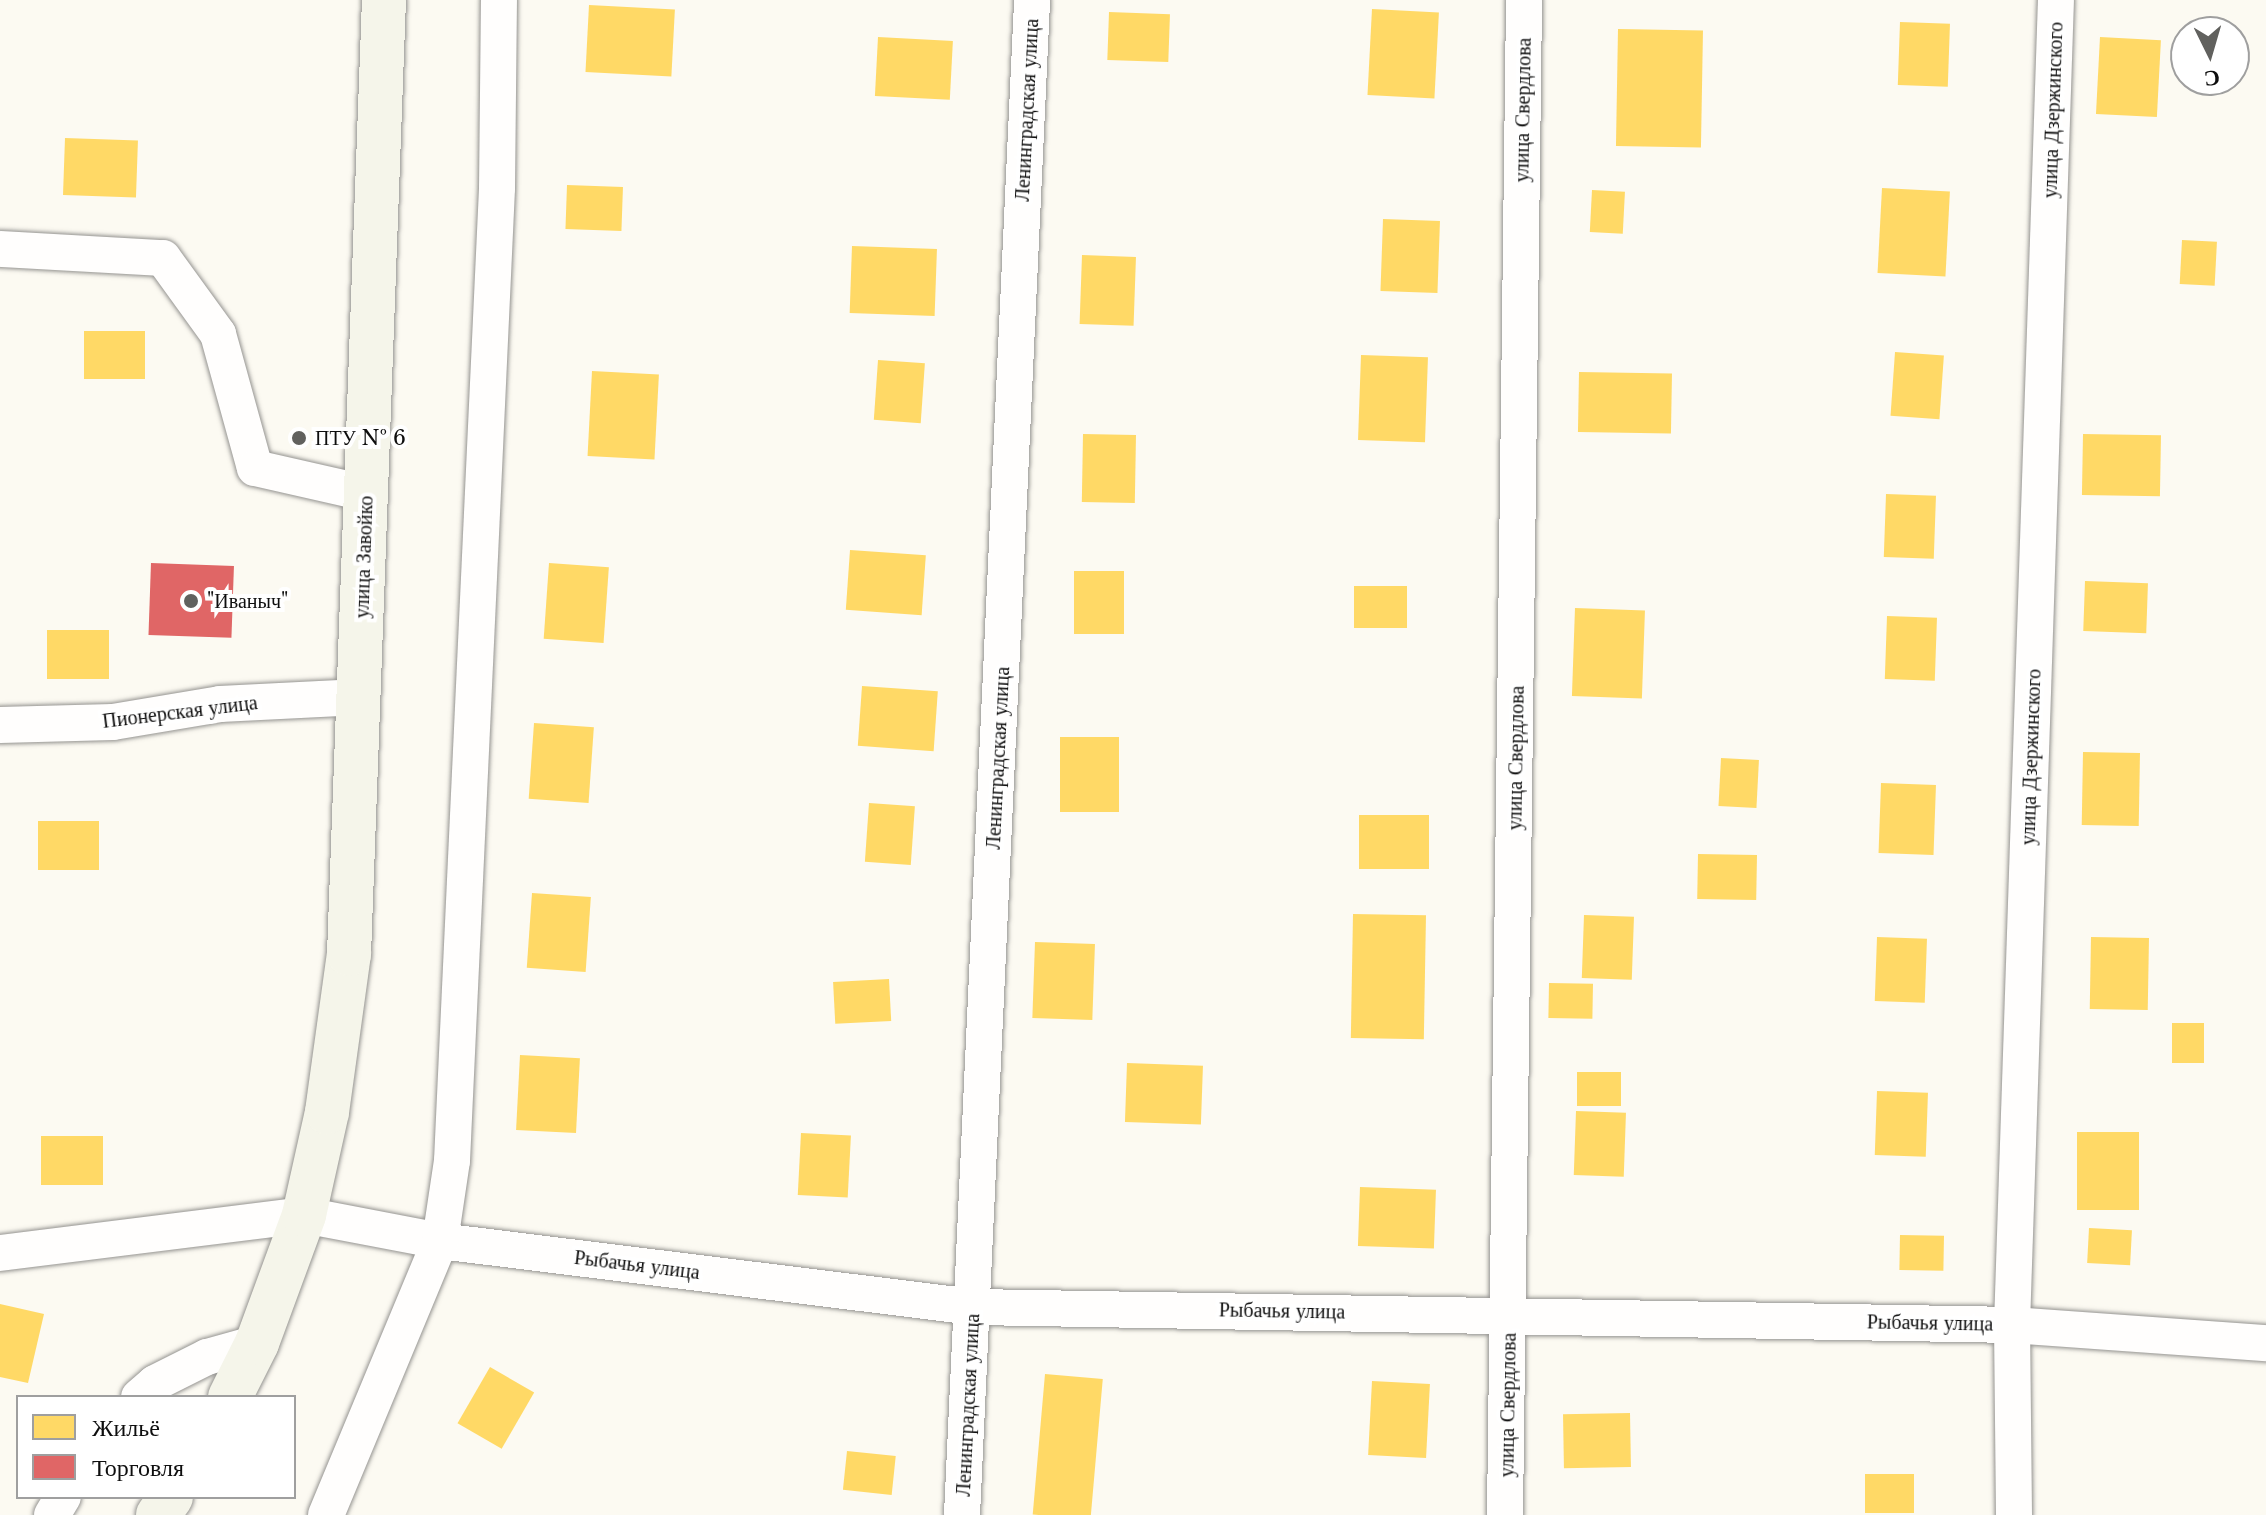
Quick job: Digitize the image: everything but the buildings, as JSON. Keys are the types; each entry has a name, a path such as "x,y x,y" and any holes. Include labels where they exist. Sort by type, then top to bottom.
{"main road":[{"name":"улица Завойко","path":"257,1343 304,1215 327,1112 349,954 384,0"},
{"path":"231,1395 257,1343"}],"street":[{"path":"326,1515 440,1241 452,1161 497,188 499,0"},
{"name":"Ленинградская улица","path":"962,1515 1032,0"},
{"name":"улица Свердлова","path":"1505,1515 1510,1314 1524,0"},
{"name":"улица Дзержинского","path":"2014,1515 2012,1325 2056,0"},
{"path":"0,249 163,258 218,334 255,468 365,493"},
{"name":"Пионерская улица","path":"0,725 113,722 220,704 360,697"},
{"name":"Рыбачья улица","path":"0,1253 110,1242 304,1215 440,1241 974,1307 2012,1325 2266,1343"},
{"path":"141,1395 155,1383 207,1357 257,1343"}],"place":[{"name":"ПТУ № 6","path":"299,438"},
{"name":"\"Иваныч\"","path":"191,601"}]}
